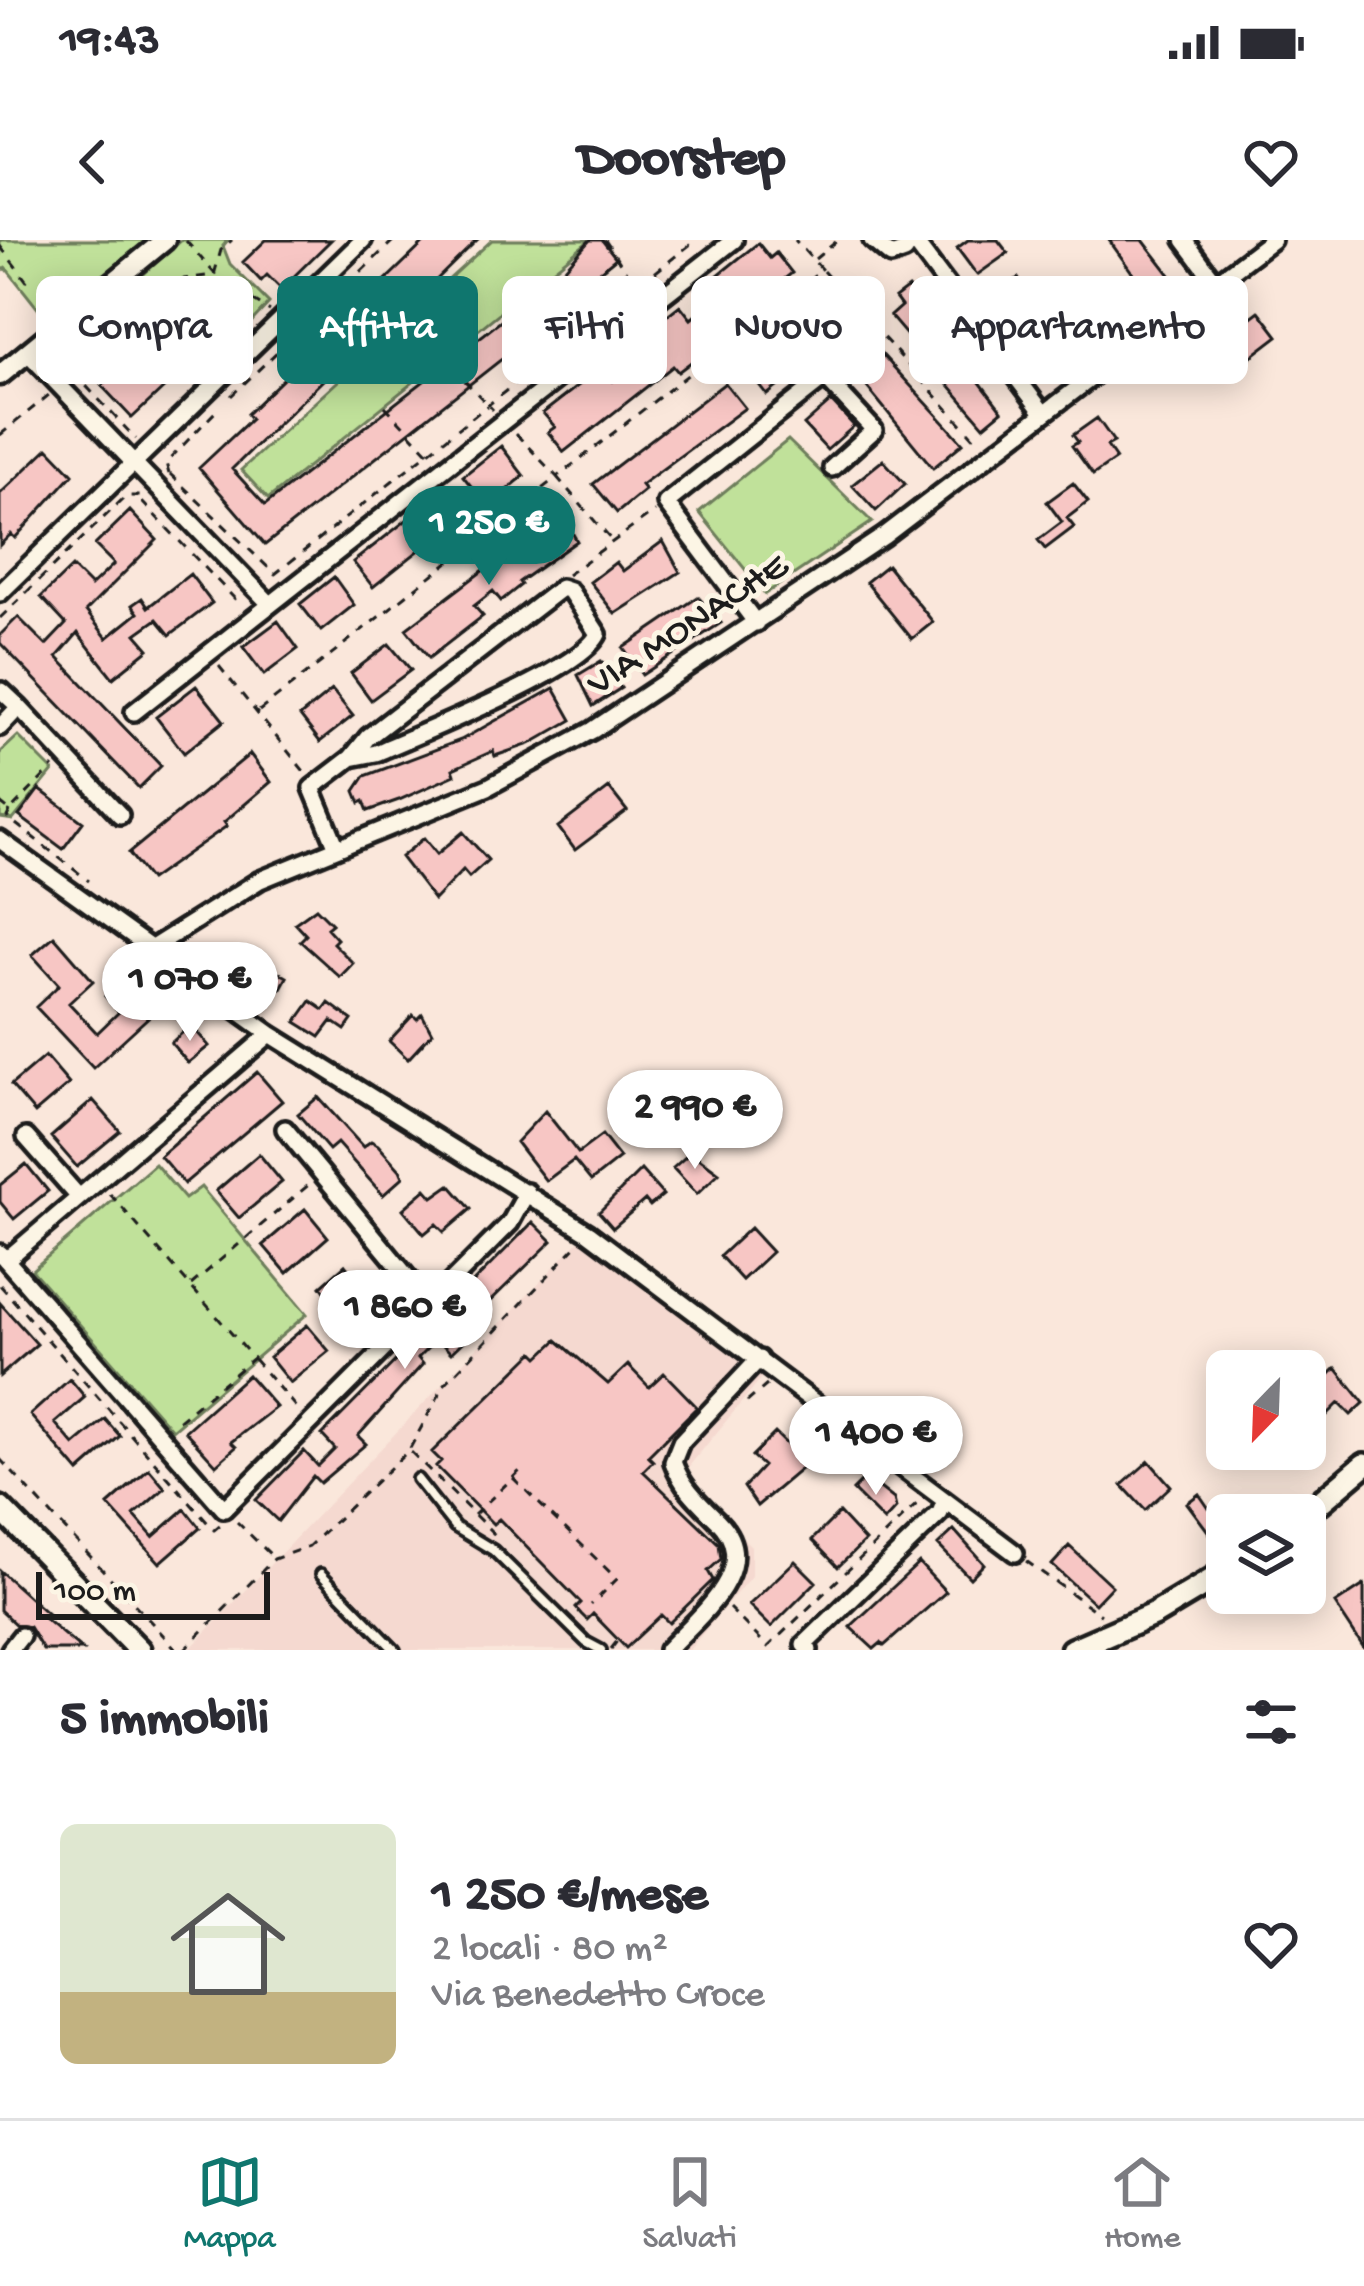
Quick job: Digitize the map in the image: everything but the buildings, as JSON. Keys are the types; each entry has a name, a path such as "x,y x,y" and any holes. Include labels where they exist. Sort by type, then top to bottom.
{"main road":[{"path":"1326,1497 1364,1465"},
{"path":"0,1508 140,1650"},
{"path":"1072,1650 1121,1630 1206,1583"}],"street":[{"path":"0,375 165,240"},
{"path":"328,276 364,240"},
{"path":"134,712 734,240"},
{"path":"872,240 891,256 904,251 912,240 1044,414"},
{"path":"1184,240 1211,276"},
{"name":"VIA MONACHE","path":"1220,276 1272,240"},
{"path":"0,593 277,326"},
{"path":"28,353 269,603"},
{"path":"756,623 666,503 826,377 874,430 832,468"},
{"name":"VIA MONACHE","path":"152,948 260,880 488,787 593,730 756,623 1082,384"},
{"path":"337,848 312,788 351,758 368,737 561,588 570,591 598,634 592,648 376,753 351,758"},
{"path":"2,691 120,814"},
{"path":"0,727 19,707"},
{"path":"0,840 270,1034 589,1233 939,1493 944,1503 940,1514 804,1645 809,1650"},
{"path":"270,1034 3,1257 228,1512 309,1422 510,1223 527,1192"},
{"path":"285,1129 428,1302"},
{"path":"26,1137 78,1196"},
{"path":"667,1650 732,1578 736,1550 728,1532 680,1482 673,1462 681,1442 759,1358"},
{"path":"944,1503 964,1509 1015,1553"}],"lane":[{"path":"417,1479 454,1527 494,1550 586,1642 606,1650"},
{"path":"321,1574 395,1650"}],"path":[{"path":"214,275 221,250 232,240"},
{"path":"358,276 394,240"},
{"path":"605,240 628,275"},
{"path":"217,410 166,463 170,474 275,574 696,240"},
{"path":"795,240 989,456"},
{"path":"814,260 838,240"},
{"path":"186,241 214,275 277,312"},
{"path":"0,246 32,288"},
{"path":"260,711 822,270"},
{"path":"206,276 214,275"},
{"path":"231,396 277,354"},
{"path":"0,435 62,384"},
{"path":"83,384 148,452"},
{"path":"468,384 612,541"},
{"path":"385,406 429,453"},
{"path":"140,500 155,488"},
{"path":"0,618 127,496 140,500 236,600"},
{"path":"561,588 569,570 666,503"},
{"path":"208,653 260,711 305,770 312,788"},
{"path":"64,755 7,817 89,881"},
{"path":"0,803 10,811"},
{"path":"190,1286 323,1173"},
{"path":"97,1179 309,1422"},
{"path":"0,1459 180,1650 274,1559 309,1546 409,1450 445,1384 589,1233"},
{"path":"0,1285 214,1530 228,1512 274,1559"},
{"path":"159,1437 253,1358"},
{"path":"747,1402 770,1382"},
{"path":"475,1515 524,1467"},
{"path":"513,1478 617,1579 591,1605"},
{"path":"724,1602 768,1647 924,1497"},
{"path":"1015,1553 1121,1630"},
{"path":"606,1650 618,1640"}],"shaded area":[{"path":"591,1228 777,1359 681,1476 751,1546 751,1576 689,1650 189,1650"}],"green space":[{"path":"0,240 168,240 122,276 36,276 36,306 6,268 0,272"},
{"path":"182,240 228,240 223,246 230,264 242,276 142,276"},
{"path":"492,240 590,240 545,276 502,276 502,311 478,330 478,276 453,276"},
{"path":"253,287 269,303 253,320"},
{"path":"335,384 411,384 268,499 241,470"},
{"path":"788,440 872,522 765,594 699,512"},
{"path":"18,736 53,771 13,820 0,818 0,753"},
{"path":"155,1164 185,1199 201,1187 307,1314 172,1430 32,1270"}],"waterway":[{"path":"294,876 353,850"}]}
